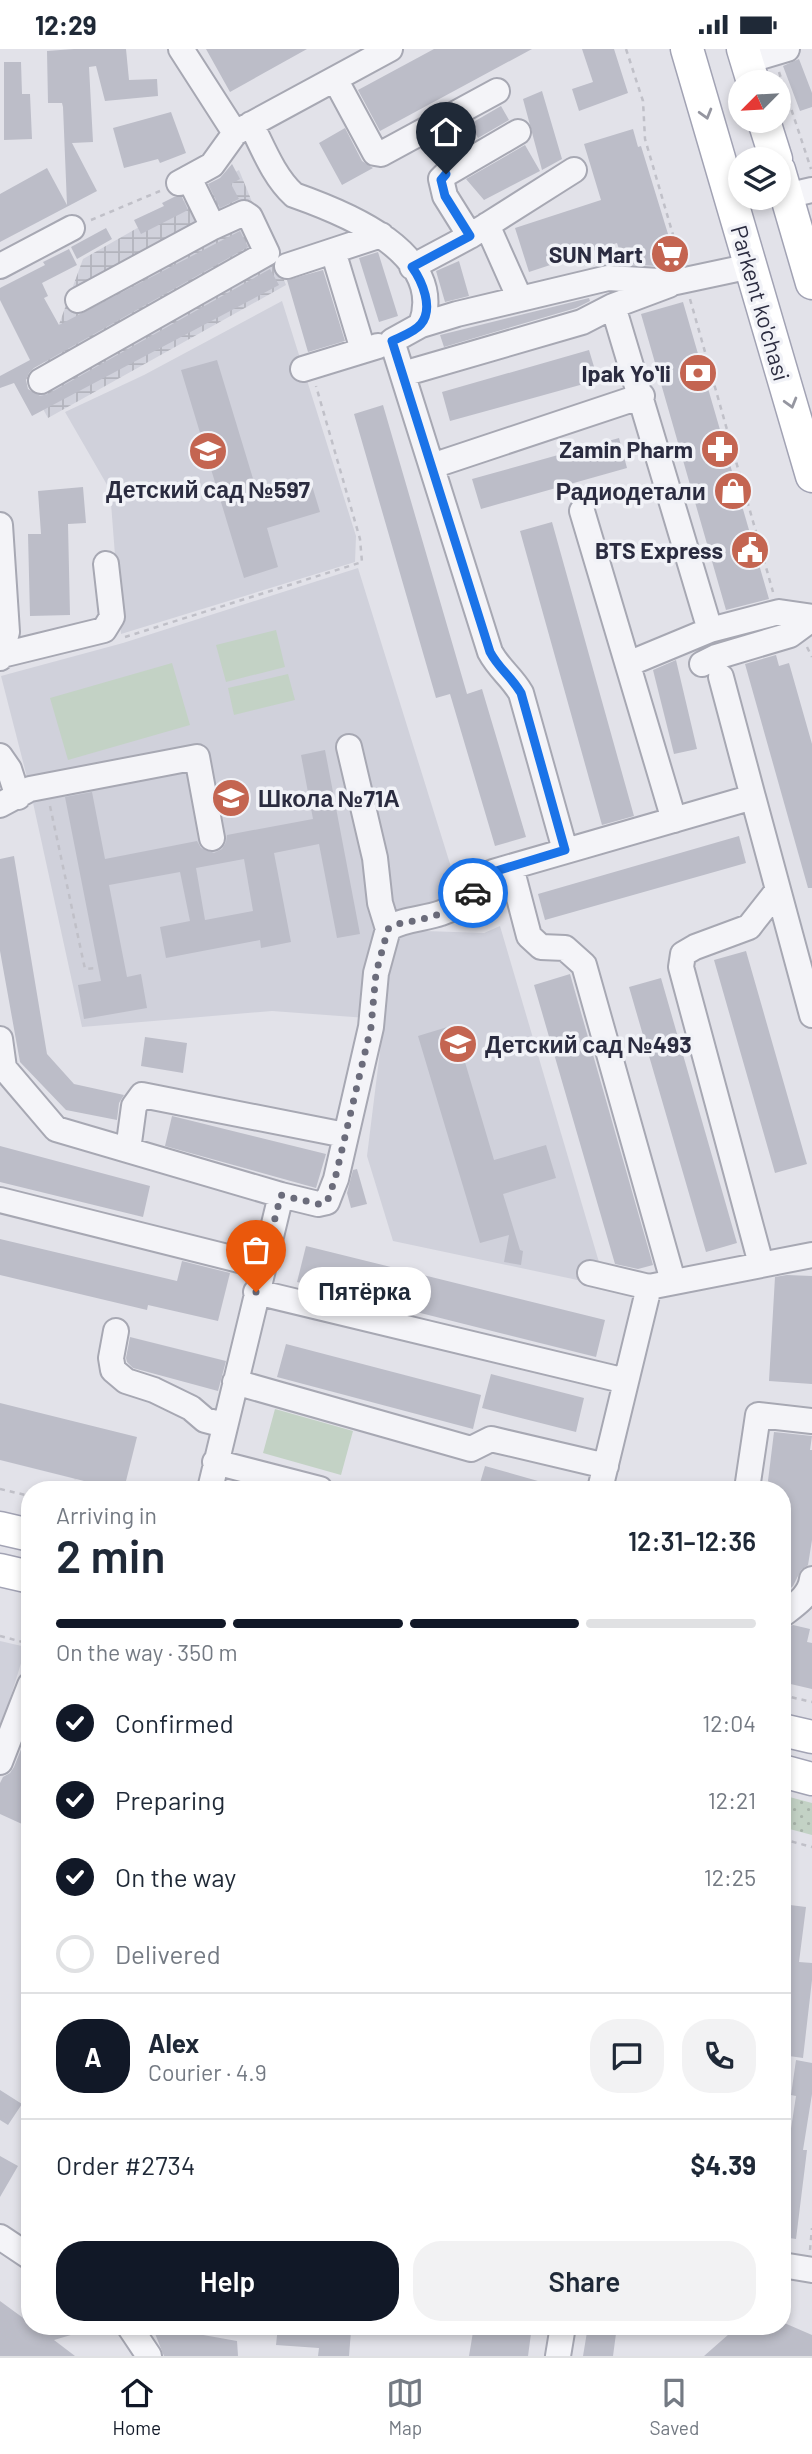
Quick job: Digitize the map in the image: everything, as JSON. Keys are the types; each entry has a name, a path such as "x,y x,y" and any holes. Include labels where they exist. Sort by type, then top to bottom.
{"main road":[{"name":"Parkent ko'chasi","path":"687,49 812,477"},
{"path":"792,185 812,283"},
{"path":"0,1528 21,1533"},
{"path":"0,1570 21,1575"},
{"path":"791,1773 812,1779"}],"street":[{"path":"181,49 269,159 287,189 294,195 357,221 391,240 412,267 423,287 426,301 421,325"},
{"path":"213,227 184,181 212,165 243,128 390,49"},
{"path":"335,79 375,153 380,154 497,91"},
{"path":"518,132 446,174 441,180 445,196 479,231 520,299"},
{"path":"412,267 479,231 574,170"},
{"path":"41,380 267,253 247,214 244,213 78,300"},
{"path":"0,266 72,228"},
{"path":"287,266 382,235"},
{"path":"333,251 363,350"},
{"path":"402,374 582,322 613,306 681,282 751,266"},
{"path":"307,368 392,341 421,325 608,278 681,282"},
{"path":"613,306 710,630"},
{"path":"392,341 490,652 497,666 512,678 521,693 565,850"},
{"path":"432,466 642,396"},
{"path":"582,511 674,820"},
{"path":"0,525 7,632 1,657 104,630 112,617 106,564"},
{"path":"628,664 710,630 779,612 807,621"},
{"path":"807,621 790,635 716,657 711,671 753,797 778,890 806,972 812,1015"},
{"path":"0,1039 4,1068 56,1129 281,1195 318,1204 327,1202 335,1179 371,1027 376,973 388,929 380,903 375,858 349,747"},
{"path":"0,757 9,769 9,801 30,789 197,757 212,838"},
{"path":"388,929 444,913 468,900 493,872 753,797"},
{"path":"235,1382 471,1449 491,1439 603,1478 626,1381 661,1284 584,965 565,948 541,947 529,936 511,867"},
{"path":"761,1264 681,967 684,954 695,947 749,927 778,890"},
{"path":"128,1150 134,1106 142,1094 345,1135"},
{"path":"211,1481 281,1195"},
{"path":"0,1200 263,1266"},
{"path":"590,1273 661,1284 812,1255"},
{"path":"256,1292 626,1381"},
{"path":"116,1331 111,1358 113,1370 126,1381 154,1390 191,1408 205,1420 224,1425"},
{"path":"748,1481 758,1415 812,1421"},
{"path":"215,1462 289,1481"},
{"path":"791,1608 803,1598 812,1579"},
{"path":"0,1762 21,1729"},
{"path":"0,2237 21,2251"},
{"path":"791,2266 812,2270"},
{"path":"135,2335 149,2356"},
{"path":"558,2356 562,2335"}],"path":[{"path":"626,49 643,101 645,139 681,282 779,612"},
{"path":"760,59 812,170"},
{"path":"72,228 184,181"},
{"path":"119,639 362,562 360,539 307,368"},
{"path":"807,621 812,657"},
{"path":"9,801 35,809 51,805 85,969 98,968"},
{"path":"0,1489 21,1494"},
{"path":"0,1636 21,1642"},
{"path":"791,1697 812,1702"},
{"path":"791,1841 812,1847"}],"shaded area":[{"path":"239,170 286,285 48,418 25,376 44,365 83,259"},
{"name":"Детский сад №597","path":"282,301 356,536 355,562 121,634 110,490 65,412 144,375"},
{"name":"Школа №71А","path":"358,568 460,896 378,920 367,1018 272,1011 82,1027 30,789 1,676 123,643"},
{"name":"Детский сад №493","path":"500,926 606,1286 393,1241 367,1156 395,930 484,933"},
{"path":"0,1641 21,1646 21,1663 0,1731"}],"green space":[{"path":"276,630 285,667 226,682 216,645"},
{"path":"172,663 190,725 68,760 50,698"},
{"path":"288,674 295,700 234,715 228,688"},
{"path":"275,1409 353,1431 341,1475 263,1453"},
{"path":"791,1797 812,1803 812,1835 791,1829"}],"building":[{"path":"126,49 129,80 157,79 158,96 105,101 96,66 89,67 93,142 72,143 97,191 0,242 0,194 47,168 67,205 63,107 62,103 48,103 47,51"},
{"path":"206,49 307,49 230,92"},
{"path":"434,49 532,49 380,131 358,90"},
{"path":"582,49 614,49 628,93 579,111 572,89 593,82"},
{"path":"799,59 812,93 812,107 800,111 791,87 791,70 785,70 783,66"},
{"path":"4,62 21,62 22,94 30,94 32,139 4,140"},
{"path":"542,91 562,159 542,170 523,99"},
{"path":"501,106 509,120 478,138 470,124"},
{"path":"171,112 186,153 160,163 158,159 124,168 113,128"},
{"path":"345,128 362,161 373,168 342,185 319,143"},
{"path":"633,129 638,147 641,146 676,260 656,266 624,264 617,243 529,272 515,228 601,200 584,144"},
{"path":"525,145 540,171 484,200 466,179"},
{"path":"232,164 240,179 231,184 239,199 220,208 208,184 220,178"},
{"path":"174,197 182,197 188,210 141,234 134,220 164,206 162,203"},
{"path":"106,228 112,239 77,259 71,247"},
{"path":"240,231 248,247 34,368 26,380 28,389 40,396 48,394 270,269 279,285 32,416 14,383 0,388 0,376 30,360 0,300 0,288 45,265 43,262 69,249 77,265 42,283 48,296 44,298 59,325"},
{"path":"378,252 398,316 379,322 359,258"},
{"path":"459,261 469,296 445,302 436,271"},
{"path":"323,270 345,341 308,352 287,280"},
{"path":"589,298 590,301 576,308 444,347 440,335"},
{"path":"683,302 769,599 726,610 641,314"},
{"path":"589,350 598,380 450,421 442,392"},
{"path":"217,360 258,495 310,479 320,512 267,528 278,567 244,578 181,370"},
{"path":"383,405 467,694 482,689 526,837 495,846 450,694 436,698 354,414"},
{"path":"619,438 627,468 481,509 472,479"},
{"path":"83,487 86,523 68,524 70,615 30,616 28,534 41,534 38,491"},
{"path":"552,522 634,816 602,825 520,531"},
{"path":"776,655 779,666 789,663 812,744 812,888 808,888 745,664"},
{"path":"676,660 697,749 674,754 653,670"},
{"path":"325,750 360,934 337,938 319,844 274,853 291,942 261,948 260,940 166,958 160,927 190,921 180,872 109,885 127,977 141,974 147,1008 84,1019 78,985 101,981 65,797 92,792 105,859 197,841 201,848 214,853 222,849 227,835 313,819 301,755","holes":["244,859 253,911 205,920 196,868"]},
{"path":"739,836 746,863 545,920 538,894"},
{"path":"14,856 47,1054 74,1084 124,1095 119,1103 117,1120 66,1110 20,1062 0,951 0,859"},
{"path":"746,951 807,1164 775,1173 714,960"},
{"path":"570,974 653,1265 638,1269 615,1264 534,985"},
{"path":"661,978 737,1243 706,1252 629,987"},
{"path":"454,1025 494,1160 546,1145 556,1178 503,1194 520,1250 523,1251 521,1265 504,1262 509,1235 480,1243 418,1036"},
{"path":"145,1037 187,1043 183,1073 141,1066"},
{"path":"172,1116 326,1154 316,1188 165,1146"},
{"path":"0,1146 150,1186 143,1217 0,1182"},
{"path":"357,1169 367,1204 351,1208 347,1193 353,1170"},
{"path":"0,1239 177,1281 182,1261 230,1273 218,1321 148,1305 147,1310 0,1275"},
{"path":"306,1246 605,1320 596,1357 297,1282"},
{"path":"812,1276 812,1384 769,1381 775,1277"},
{"path":"130,1337 226,1361 218,1391 133,1368 126,1358"},
{"path":"286,1344 481,1395 473,1429 277,1377"},
{"path":"491,1374 584,1398 576,1432 482,1408"},
{"path":"0,1403 137,1437 126,1481 84,1481 0,1460"},
{"path":"774,1432 812,1436 812,1540 808,1565 801,1570 791,1588 791,1481 768,1481"},
{"path":"485,1466 538,1481 481,1481"},
{"path":"791,1626 810,1629 807,1642 812,1643 812,1689 791,1684"},
{"path":"21,1750 21,1824 0,1814 0,1783 14,1767"},
{"path":"791,1905 806,1907 799,1962 812,1963 803,2058 791,2056"},
{"path":"796,2060 812,2063 812,2094 803,2150 807,2150 796,2239 791,2238 791,2128 796,2096 791,2095"},
{"path":"0,2090 21,2106 8,2125 0,2120"},
{"path":"0,2156 18,2166 0,2197"},
{"path":"0,2301 21,2316 21,2335 71,2335 54,2340 75,2356 0,2356"},
{"path":"791,2326 812,2335 812,2356 704,2356 728,2335 791,2335"},
{"path":"156,2335 203,2335 237,2341 238,2356 164,2356"},
{"path":"277,2335 351,2335 349,2356 318,2356 319,2348 276,2345"},
{"path":"472,2335 531,2335 528,2356 469,2356"},
{"path":"586,2335 616,2335 613,2356 583,2356"}],"way so far":[{"path":"256,1292 281,1195 318,1204 327,1202 335,1179 371,1027 376,973 388,929 444,913 468,900 473,893"}],"place":[{"name":"SUN Mart","path":"670,254"},
{"name":"Ipak Yoʻli","path":"698,373"},
{"name":"Zamin Pharm","path":"720,449"},
{"name":"Детский сад №597","path":"208,451"},
{"name":"Радиодетали","path":"733,491"},
{"name":"BTS Express","path":"750,550"},
{"name":"Школа №71А","path":"231,798"},
{"name":"Детский сад №493","path":"458,1044"},
{"name":"Пятёрка","path":"256,1292"}],"route":[{"path":"446,174 441,180 445,196 470,236 412,267 423,287 425,315 421,325 392,341 490,652 497,666 512,678 521,693 565,850 493,872 473,893"}]}
